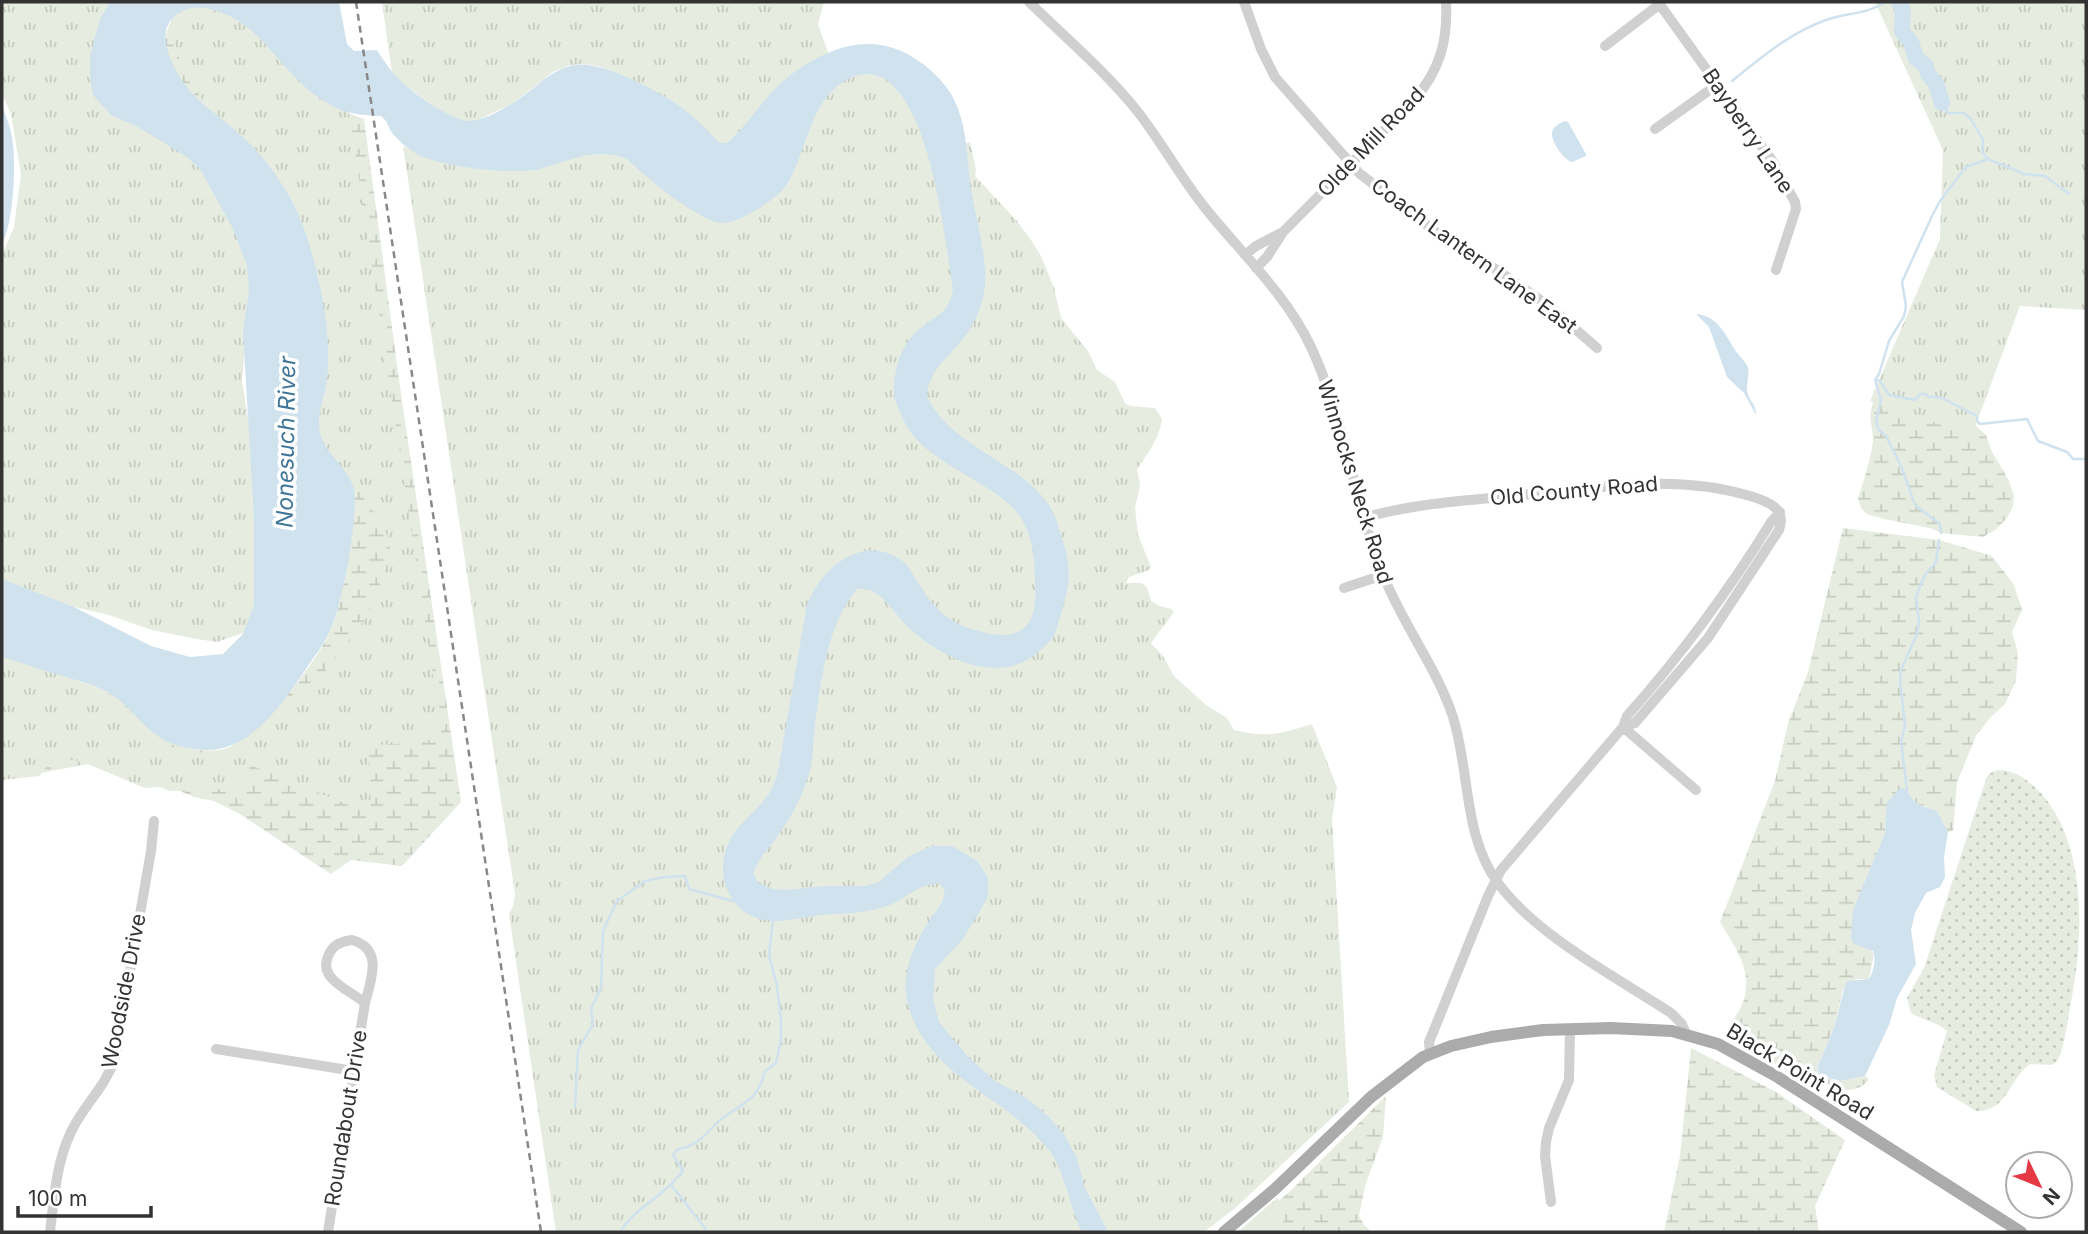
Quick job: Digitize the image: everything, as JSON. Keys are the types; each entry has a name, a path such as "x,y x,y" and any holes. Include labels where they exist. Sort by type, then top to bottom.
{"main road":[{"name":"Black Point Road","path":"1224,1232 1380,1090 1409,1066 1430,1054 1479,1038 1570,1029 1630,1028 1686,1034 1713,1042 1751,1061 2021,1232"}],"street":[{"name":"Winnocks Neck Road","path":"1029,2 1132,105 1196,195 1290,311 1314,355 1328,391 1363,518 1383,575 1448,704 1458,735 1474,826 1495,880 1513,901 1545,929 1671,1013 1682,1024 1686,1034"},
{"name":"Coach Lantern Lane East","path":"1244,2 1275,76 1351,164 1376,187 1433,230 1549,306 1597,348"},
{"name":"Olde Mill Road","path":"1256,268 1267,257 1283,232 1414,100 1437,69 1445,42 1446,2"},
{"path":"1605,46 1659,3"},
{"name":"Bayberry Lane","path":"1659,3 1773,162 1795,202 1796,209 1776,270"},
{"path":"1655,129 1718,84"},
{"name":"Olde Mill Road","path":"1245,255 1262,242 1283,232"},
{"name":"Old County Road","path":"1363,518 1440,503 1666,482 1732,491 1760,500 1780,512 1707,620 1627,716 1623,727 1524,842 1495,880 1429,1042 1430,1054"},
{"path":"1343,588 1383,575"},
{"path":"1623,727 1696,790"},
{"name":"Woodside Drive","path":"50,1232 57,1178 66,1144 74,1126 105,1082 114,1058 154,821"},
{"name":"Roundabout Drive","path":"328,1232 365,1003 373,972 371,953 359,942 344,941 329,953 326,965 328,974 334,982 365,1003"},
{"path":"1550,1202 1546,1142 1569,1080 1570,1029"},
{"path":"216,1049 354,1071"}],"green space":[{"path":"2,2 117,2 196,162 255,249 242,380 258,485 255,610 246,632 217,642 197,639 152,630 2,584 2,255 14,227 21,174 11,114 2,94"},
{"path":"382,2 824,2 818,24 829,55 727,149 622,76 598,66 583,64 570,65 553,72 512,104 475,121 461,121 440,111 392,73"},
{"path":"1875,2 2086,2 2086,310 2020,306 1972,435 1870,401 1940,239 1943,150"},
{"path":"198,4 239,14 341,109 349,112 443,742 369,745 371,814 250,765 245,788 170,791 160,787 145,788 83,762 60,758 52,760 39,776 2,780 2,651 113,695 146,731 162,742 191,751 213,754 247,742 269,720 281,713 293,694 323,674 367,617 385,571 390,548 379,518 320,441 266,164 252,145 200,97 180,61 171,18 173,13"},
{"path":"177,13 337,109 364,119 461,802 402,866 351,860 331,874 238,813 214,801 194,797 164,784 88,764 25,776 2,657 103,689 172,743 200,750 227,748 240,741 270,715 312,663 332,627 345,577 242,136 196,98 171,65 166,48 167,30"},
{"path":"882,72 916,112 931,157 970,142 975,176 1017,221 1033,243 1054,288 1061,318 1088,351 1097,370 1115,382 1125,403 1130,406 1155,408 1162,419 1156,439 1137,469 1140,485 1135,508 1138,535 1151,567 1129,577 1126,583 1141,583 1147,587 1151,601 1174,612 1151,643 1163,656 1174,676 1206,705 1227,718 1234,730 1274,734 1312,724 1337,787 1332,819 1349,1102 1234,1209 1204,1232 556,1232 509,914 515,894 403,146 412,150 572,156 623,153 655,177 819,104 847,75"},
{"path":"1875,397 1973,423 1986,435 2014,496 2007,518 1995,530 1983,537 1941,533 1930,528 1867,514 1861,508 1858,498 1873,445 1871,415"},
{"path":"1843,528 1939,540 1992,556 2014,585 2022,610 2012,632 2018,653 2016,681 2005,704 1976,736 1957,782 1953,831 1948,832 1936,810 1919,804 1907,790 1888,803 1885,833 1853,911 1854,944 1870,949 1874,954 1869,979 1856,979 1843,989 1835,1025 1817,1069 1820,1075 1840,1081 1865,1076 1868,1078 1868,1081 1853,1090 1840,1089 1820,1081 1800,1079 1727,1035 1742,1005 1746,982 1742,962 1720,922 1775,781 1788,723 1808,672"},
{"path":"1999,770 2017,774 2040,792 2056,814 2067,838 2078,894 2078,952 2066,1034 2058,1060 2052,1065 2030,1064 2002,1100 1987,1110 1976,1111 1937,1087 1934,1075 1947,1031 1911,1013 1907,998 1924,968 1987,776"},
{"path":"1691,1048 1776,1092 1845,1140 1815,1206 1819,1232 1664,1232 1680,1156"},
{"path":"1386,1096 1383,1137 1365,1186 1359,1216 1372,1232 1239,1232 1287,1194"},
{"path":"1278,1197 1286,1232 1238,1232"}],"water":[{"name":"Nonesuch River","path":"110,2 339,2 347,44 354,51 377,50 393,73 410,89 440,110 467,121 499,111 550,75 574,65 602,68 635,80 690,114 720,143 727,143 736,135 774,90 792,74 840,48 873,44 890,47 923,64 944,84 952,95 963,127 985,280 981,305 973,324 935,372 927,396 939,415 954,430 1027,482 1055,516 1068,566 1065,598 1055,632 1044,647 1023,662 989,668 954,658 938,649 909,628 879,596 872,591 857,589 838,620 826,657 811,765 805,787 798,804 753,874 759,883 773,889 865,886 879,882 909,856 932,846 952,846 977,861 988,878 988,897 963,939 935,969 933,999 939,1022 968,1057 994,1080 1028,1099 1064,1134 1077,1158 1084,1186 1108,1232 1082,1232 1060,1170 1051,1153 1035,1134 939,1058 912,1017 906,992 908,968 921,934 943,900 944,888 938,883 922,887 894,903 876,909 777,921 764,920 743,910 729,893 725,882 723,870 727,847 742,824 769,794 777,777 807,605 813,591 833,567 858,553 872,550 886,553 906,564 939,611 956,623 991,634 1018,632 1026,626 1034,611 1033,553 1020,517 997,494 930,452 910,432 895,397 895,377 902,352 917,331 944,310 953,289 939,200 930,164 919,129 905,101 887,81 866,74 853,77 836,87 818,111 794,171 782,190 758,209 737,220 723,223 701,216 659,187 627,159 616,155 594,154 527,171 474,168 422,157 396,138 381,116 346,112 313,94 259,37 235,19 204,8 184,10 176,15 167,27 166,35 175,70 201,102 263,158 286,191 302,225 317,273 328,339 327,380 319,420 320,435 347,474 354,490 355,504 339,606 323,644 264,723 237,743 205,750 179,746 160,738 119,700 104,690 2,657 2,579 74,607 151,646 190,657 223,654 243,634 254,605 254,518 243,332 249,290 247,265 232,227 200,169 187,157 138,127 111,115 93,95 90,56 100,19"},
{"path":"2,106 13,143 14,173 12,205 2,244"},
{"path":"1565,121 1586,154 1572,162 1562,154 1552,137 1554,128"},
{"path":"1696,314 1717,323 1746,364 1747,390 1756,415 1744,393 1727,377 1709,327"},
{"path":"1900,788 1907,790 1918,804 1936,810 1948,832 1944,857 1945,877 1940,887 1926,893 1915,913 1911,930 1916,964 1897,998 1889,1025 1865,1076 1840,1081 1820,1075 1817,1069 1835,1025 1845,985 1848,981 1869,979 1873,969 1873,951 1854,944 1851,939 1853,910 1885,833 1887,803"}],"waterway":[{"path":"1732,81 1802,30 1886,2"},
{"path":"1899,2 1903,10 1902,32 1911,42 1916,58 1926,66 1942,103"},
{"path":"1902,5 1908,2"},
{"path":"1942,103 1948,113 1964,113 1971,119 1983,140 1982,152 1988,159 2024,174 2045,176 2069,194"},
{"path":"1941,533 1940,524 1915,505 1902,468 1886,436 1879,430 1876,422 1881,400 1875,380 1889,341 1904,316 1906,306 1902,282 1932,216 1966,167 1988,159"},
{"path":"1875,380 1880,381 1889,395 1915,400 1920,394 1942,398 1977,416 1980,424 2027,419 2038,441 2067,452 2073,459 2086,459"},
{"path":"1907,790 1901,742 1905,725 1901,670 1917,634 1919,622 1916,597 1925,575 1936,562 1939,540"},
{"path":"575,1106 578,1050 593,1024 591,1009 601,988 603,931 617,901 645,881 685,876 689,889 733,901"},
{"path":"620,1232 634,1215 668,1188 683,1171 673,1155 678,1149 696,1143 718,1122 753,1096 765,1071 776,1063 781,1040 781,1021 777,986 769,955 773,921"},
{"path":"672,1186 708,1232"}],"railway":[{"path":"356,2 541,1232"}]}
